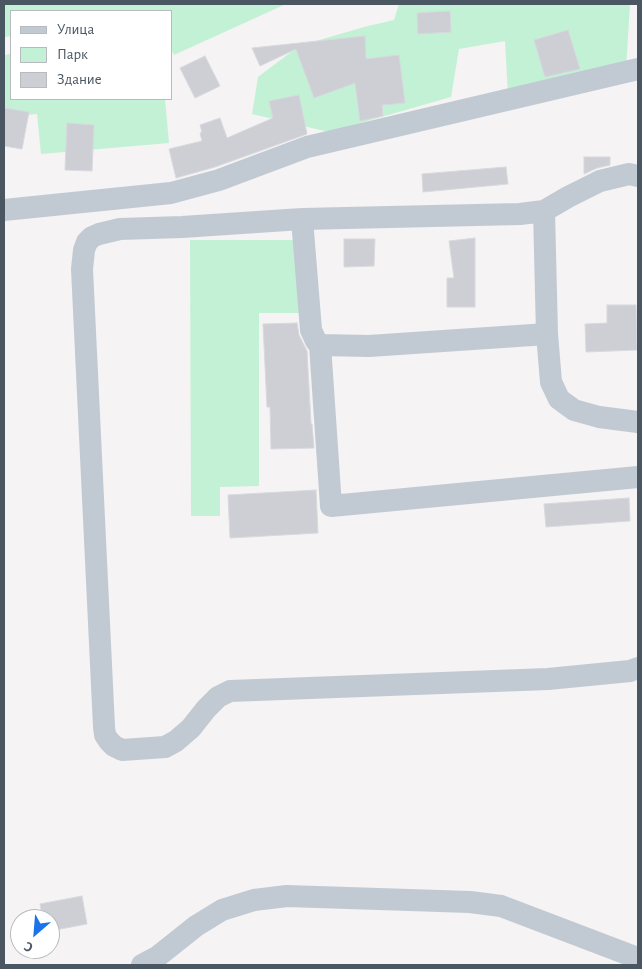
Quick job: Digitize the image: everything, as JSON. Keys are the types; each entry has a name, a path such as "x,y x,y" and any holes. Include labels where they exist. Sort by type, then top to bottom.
{"street":[{"path":"4,210 171,193 219,180 307,147 638,68"},
{"path":"638,176 629,174 600,181 568,196 544,211 520,214 302,219 182,227 120,228 99,234 87,242 82,269 104,727 105,735 109,742 122,750 166,747 191,728 218,697 230,691 548,678 630,671 638,668"},
{"path":"544,211 547,334 551,382 559,399 574,410 599,417 638,422"},
{"path":"302,219 311,330 320,345 332,506 638,477"},
{"path":"320,345 369,346 547,334"},
{"path":"142,965 157,957 196,926 222,910 254,900 287,896 470,902 501,906 635,957 638,960"}],"green space":[{"path":"4,4 286,4 174,55 172,51 172,10 10,10 10,36 4,37"},
{"path":"399,4 630,4 626,69 508,95 505,41 459,49 451,97 329,132 252,114 258,77 299,46 394,20"},
{"path":"10,54 10,100 165,100 169,143 41,154 37,114 4,117 4,55"},
{"path":"190,240 302,240 302,313 259,313 259,486 220,487 220,516 191,516"}],"building":[{"path":"450,11 451,32 418,34 417,13"},
{"path":"568,30 580,69 545,77 534,40"},
{"path":"365,36 366,59 399,55 405,103 382,105 383,116 360,121 355,83 314,98 296,49 260,66 252,48"},
{"path":"205,56 220,86 195,98 180,68"},
{"path":"299,95 307,134 215,167 176,178 169,149 202,141 200,125 220,118 227,138 273,118 269,101"},
{"path":"4,108 29,112 22,149 4,146"},
{"path":"67,123 94,125 92,171 65,170"},
{"path":"584,157 610,157 610,165 584,174"},
{"path":"506,167 508,184 423,192 422,174"},
{"path":"475,238 475,307 447,307 447,278 454,278 449,241"},
{"path":"344,239 375,239 374,266 344,267"},
{"path":"607,305 636,305 637,350 586,352 585,324 607,323"},
{"path":"297,323 299,335 307,351 314,448 271,449 270,407 267,407 263,324"},
{"path":"316,490 318,533 230,538 228,495"},
{"path":"629,498 630,521 546,527 544,504"},
{"path":"82,896 87,924 60,929 60,909 41,909 40,904"}]}
